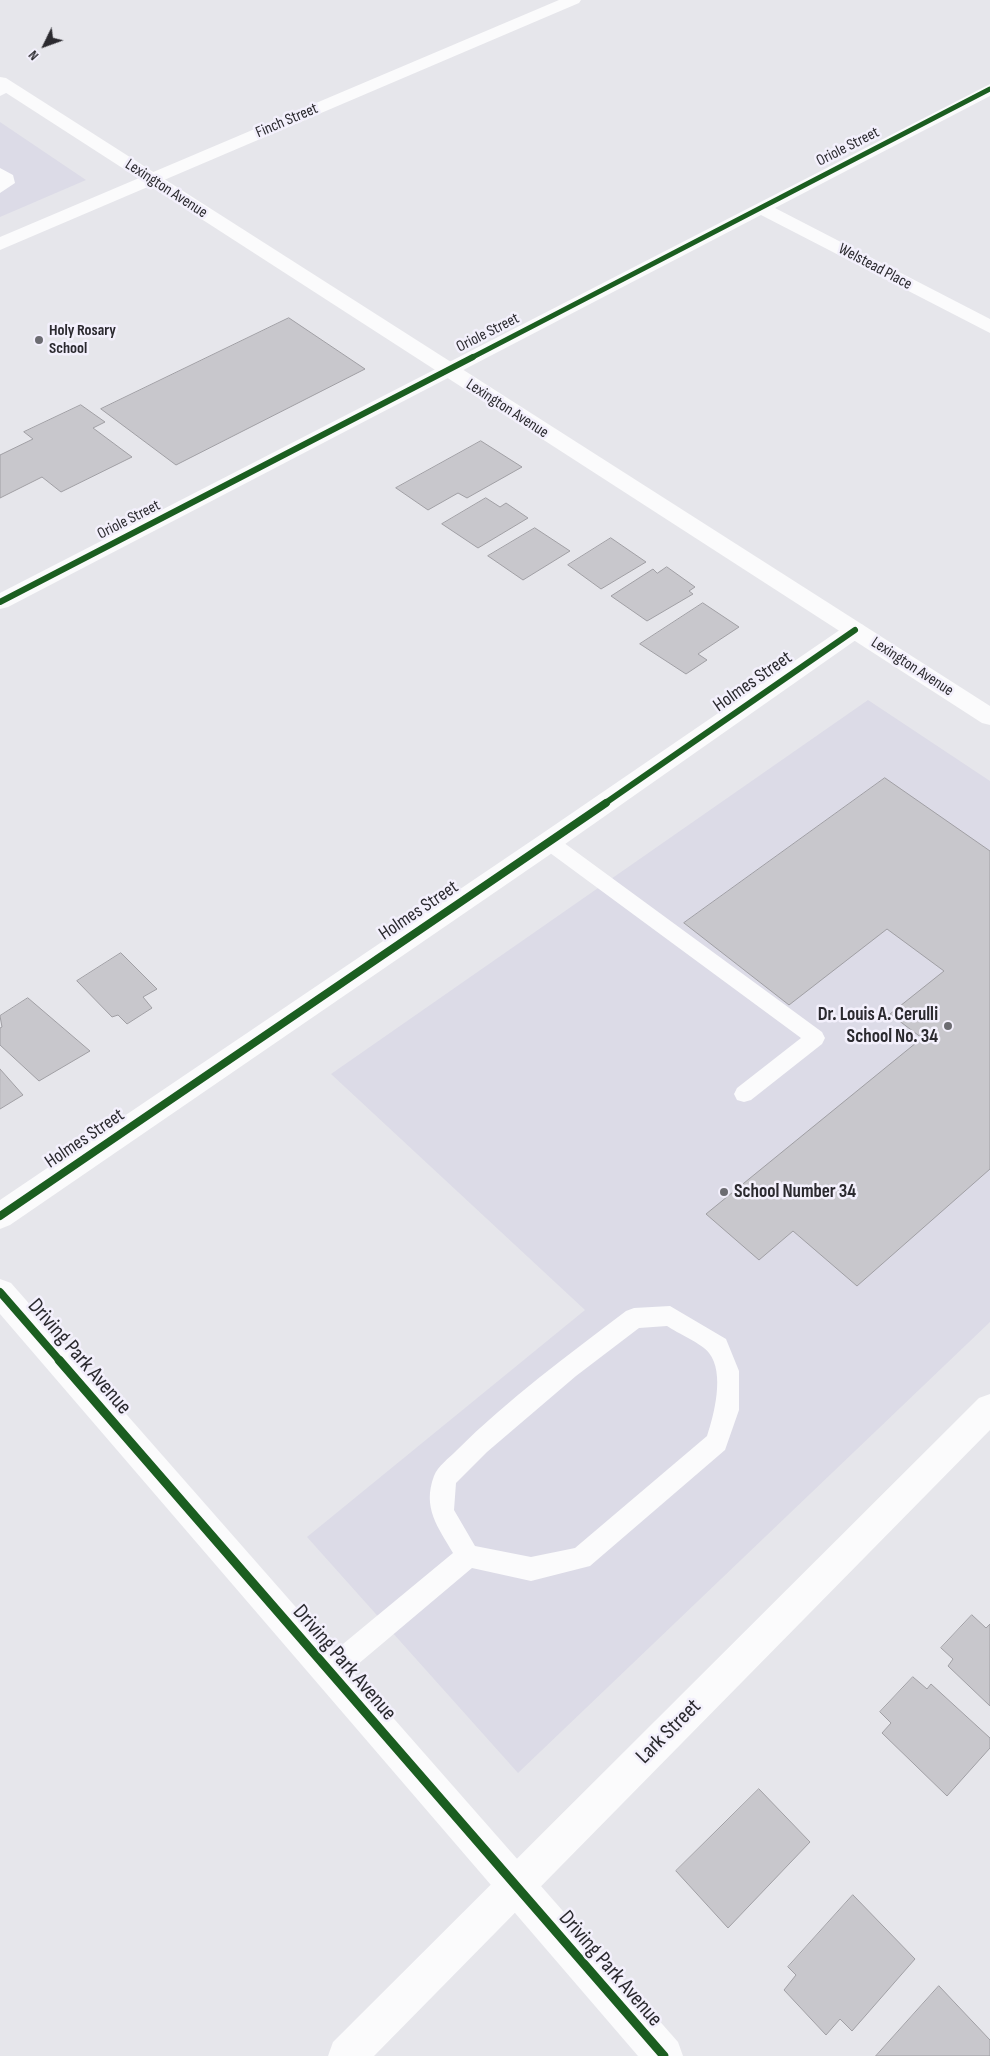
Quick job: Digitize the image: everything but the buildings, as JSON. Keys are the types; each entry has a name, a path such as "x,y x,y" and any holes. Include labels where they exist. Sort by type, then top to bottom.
{"street":[{"name":"Finch Street","path":"0,244 573,0"},
{"name":"Lexington Avenue","path":"3,87 150,179 990,717"},
{"name":"Oriole Street","path":"0,602 990,89"},
{"name":"Welstead Place","path":"761,208 990,327"},
{"name":"Holmes Street","path":"0,1216 550,842 855,630"},
{"name":"Driving Park Avenue","path":"0,1292 515,1887 664,2056"},
{"name":"Lark Street","path":"347,2056 990,1408"}],"lane":[{"path":"0,172 8,178 8,183 0,189"},
{"path":"550,842 816,1038 744,1094"},
{"path":"670,1316 718,1346 728,1371 727,1410 718,1442 672,1482 581,1558 531,1569 468,1556 442,1512 445,1478 479,1444 568,1369 634,1318 670,1316"},
{"path":"329,1672 468,1556"}],"shaded area":[{"path":"0,122 86,180 0,217"},
{"name":"School Number 34","path":"868,700 990,781 990,1322 518,1773 307,1537 585,1310 331,1074"}],"cycle path":[{"path":"0,602 990,89"},
{"path":"0,1216 549,842 855,630"},
{"path":"0,1292 664,2056"}],"place":[{"name":"Holy Rosary School","path":"39,340"},
{"name":"Dr. Louis A. Cerulli School No. 34","path":"948,1026"},
{"name":"School Number 34","path":"724,1192"}]}
